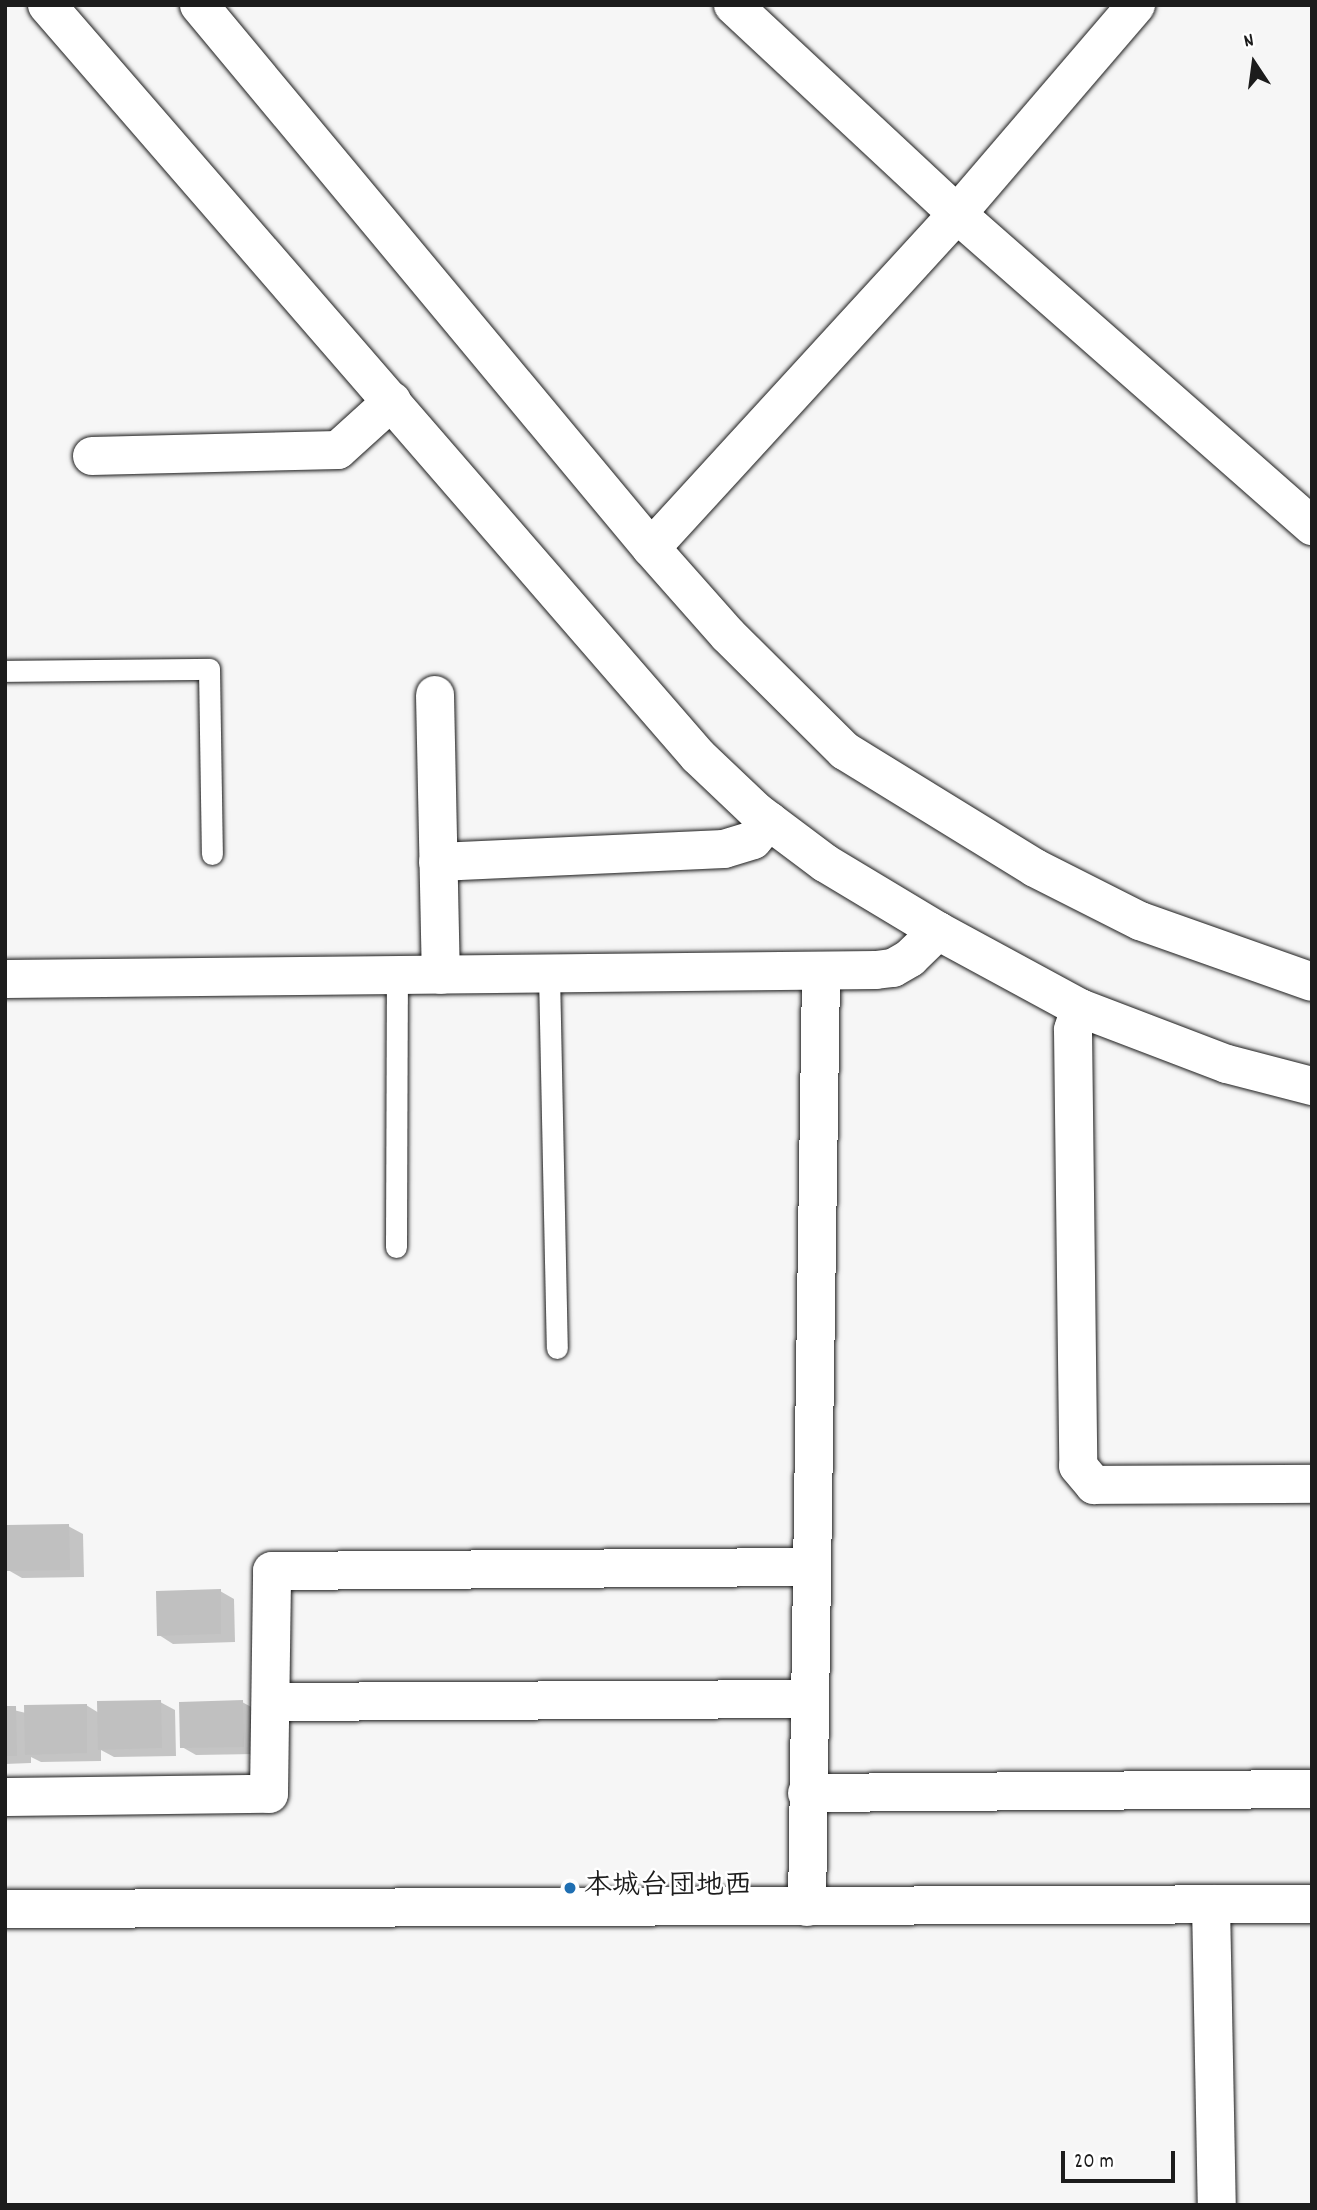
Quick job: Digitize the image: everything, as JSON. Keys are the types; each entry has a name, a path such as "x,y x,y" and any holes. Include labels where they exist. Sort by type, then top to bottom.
{"street":[{"path":"47,5 698,756 769,821 825,863 937,931 1080,1008 1227,1064 1312,1086"},
{"path":"199,5 651,548 801,710 845,751 913,797 1035,868 1140,921 1236,959 1312,982"},
{"path":"733,5 957,214 1312,526"},
{"path":"651,548 957,214 1136,5"},
{"path":"92,456 338,450 391,401"},
{"path":"435,695 441,975"},
{"path":"438,862 724,849 753,840 769,821"},
{"path":"5,979 821,971 893,968 937,931"},
{"path":"807,1907 810,1699 808,1567 821,971"},
{"path":"1080,1008 1073,1030 1078,1466 1094,1485 1312,1484"},
{"path":"5,1797 269,1794 272,1571 808,1567"},
{"path":"271,1702 810,1699"},
{"path":"807,1793 1312,1789"},
{"path":"1211,1904 1217,2205"},
{"path":"5,1909 1312,1904"}],"lane":[{"path":"5,671 209,668 212,854"},
{"path":"549,974 557,1348"},
{"path":"396,1247 397,976"}],"building":[{"path":"69,1524 70,1570 6,1571 6,1525"},
{"path":"221,1589 221,1634 157,1636 156,1591"},
{"path":"161,1700 162,1748 98,1750 97,1701"},
{"path":"243,1700 244,1747 180,1748 179,1702"},
{"path":"87,1704 87,1753 25,1755 24,1705"},
{"path":"5,1706 16,1706 17,1756 5,1756"}],"place":[{"name":"本城台団地西","path":"570,1888"}]}
